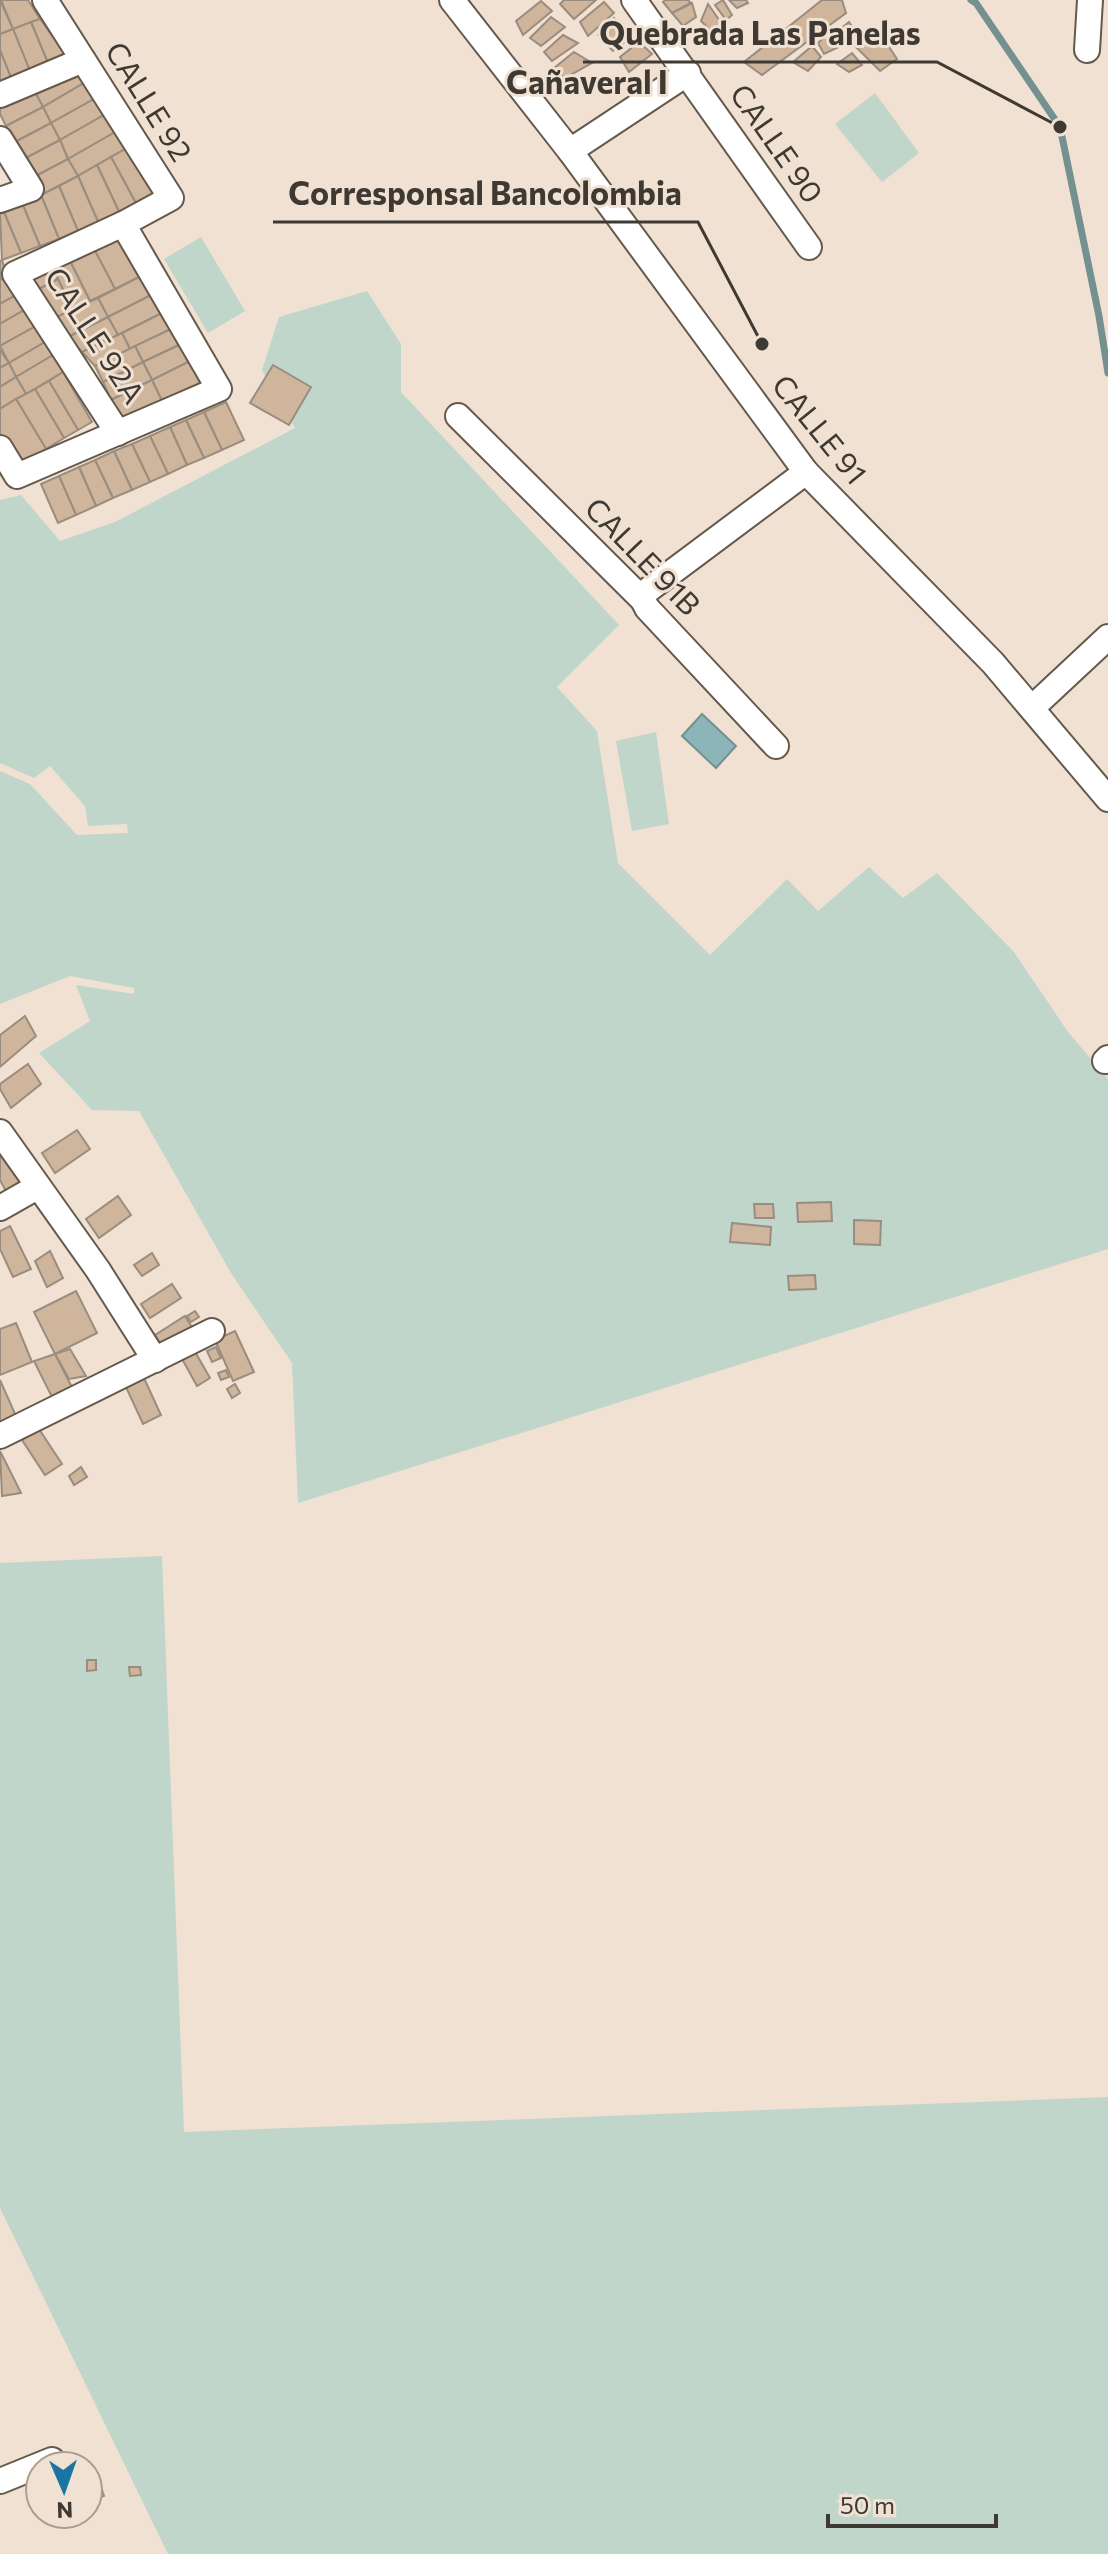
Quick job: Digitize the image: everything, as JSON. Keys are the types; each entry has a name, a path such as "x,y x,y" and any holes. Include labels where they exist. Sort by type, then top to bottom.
{"street":[{"name":"CALLE 92","path":"45,0 171,198 123,224"},
{"name":"CALLE 91","path":"452,0 570,151 806,472 993,663 1108,799"},
{"name":"CALLE 90","path":"634,0 809,247"},
{"path":"1087,50 1090,0"},
{"path":"0,95 83,60"},
{"path":"570,151 688,73"},
{"path":"0,139 31,189 0,200"},
{"path":"0,448 17,476 219,389 123,224"},
{"name":"CALLE 92A","path":"118,433 15,274 123,224"},
{"name":"CALLE 91B","path":"458,416 643,600 647,608 776,746"},
{"path":"643,600 644,593 806,472"},
{"path":"1032,708 1108,637"},
{"path":"0,1132 98,1270 155,1360"},
{"path":"0,1208 37,1187"},
{"path":"0,1436 212,1331"},
{"path":"0,2481 24,2471"}],"green space":[{"path":"875,93 919,153 882,182 835,124"},
{"path":"201,237 245,311 208,333 164,259"},
{"path":"367,291 401,344 401,392 619,625 557,687 597,731 618,863 710,955 787,879 818,911 869,867 903,898 937,873 1014,952 1068,1032 1108,1079 1108,1249 298,1503 292,1363 231,1273 139,1111 92,1110 39,1053 90,1021 76,985 134,994 134,988 70,976 0,1004 0,771 30,784 77,835 128,833 127,824 88,826 85,806 50,766 34,778 0,763 0,500 21,495 60,541 115,522 295,428 262,370 279,317"},
{"path":"656,732 669,824 632,831 616,741"},
{"path":"162,1556 184,2132 1108,2097 1108,2554 168,2554 0,2208 0,1563"}],"water":[{"path":"702,714 736,746 716,768 682,736"}],"building":[{"path":"0,0 13,29 0,34"},
{"path":"1,0 28,0 40,19 13,29"},
{"path":"564,0 596,0 574,19 560,4"},
{"path":"688,0 691,3 672,13 663,2"},
{"path":"723,0 732,15 726,20 715,5"},
{"path":"729,0 746,0 748,3 737,8"},
{"path":"822,0 842,0 846,13 762,75 744,62"},
{"path":"541,1 552,11 523,35 516,21"},
{"path":"604,2 614,13 588,36 580,22"},
{"path":"692,3 696,17 683,26 672,13"},
{"path":"708,4 722,24 712,32 701,21"},
{"path":"551,17 565,27 541,46 530,38"},
{"path":"614,18 634,35 613,51 598,35"},
{"path":"40,19 70,60 50,68 31,22"},
{"path":"31,22 50,68 32,76 13,29"},
{"path":"849,22 859,37 847,44 834,34"},
{"path":"13,29 32,76 13,83 0,50 0,34"},
{"path":"878,30 897,59 880,71 856,47"},
{"path":"829,33 841,46 824,54 818,43"},
{"path":"563,35 578,43 552,61 544,52"},
{"path":"639,42 652,54 629,72 620,57"},
{"path":"812,46 821,57 808,71 793,62"},
{"path":"0,50 13,83 0,88"},
{"path":"574,52 592,63 565,78 554,68"},
{"path":"852,53 862,65 849,72 837,64"},
{"path":"73,67 84,83 43,107 33,88"},
{"path":"84,83 94,99 51,123 43,107"},
{"path":"33,88 43,107 6,126 0,114 0,105"},
{"path":"94,99 104,115 60,140 51,123"},
{"path":"43,107 51,123 15,142 6,126"},
{"path":"104,115 117,131 68,159 60,140"},
{"path":"51,123 60,140 24,159 15,142"},
{"path":"117,131 127,148 78,176 68,159"},
{"path":"60,140 68,159 32,178 24,159"},
{"path":"127,148 156,198 138,207 111,157"},
{"path":"111,157 138,207 121,216 97,165"},
{"path":"68,159 78,176 41,195 32,178"},
{"path":"97,165 121,216 99,224 78,176"},
{"path":"78,176 99,224 78,231 59,186"},
{"path":"59,186 78,231 59,239 41,195"},
{"path":"41,195 59,239 40,246 22,203"},
{"path":"22,203 40,246 21,253 4,212"},
{"path":"4,212 21,253 2,260 0,214"},
{"path":"121,232 143,275 115,289 93,247"},
{"path":"93,247 115,289 90,301 69,259"},
{"path":"69,259 90,301 73,310 52,267"},
{"path":"0,261 7,276 0,280"},
{"path":"52,267 58,279 35,291 28,279"},
{"path":"143,275 153,294 108,317 98,298"},
{"path":"7,276 18,294 0,304 0,280"},
{"path":"58,279 73,310 52,319 35,291"},
{"path":"18,294 26,309 0,324 0,304"},
{"path":"153,294 164,312 118,335 108,317"},
{"path":"98,298 108,317 68,337 52,319"},
{"path":"26,309 36,326 0,346 0,324"},
{"path":"164,312 173,328 130,349 122,333"},
{"path":"108,317 118,335 82,352 68,337"},
{"path":"36,326 45,342 9,363 0,346"},
{"path":"173,328 181,344 143,362 135,346"},
{"path":"122,333 130,349 95,366 82,352"},
{"path":"45,342 53,355 16,377 9,363"},
{"path":"181,344 190,361 152,380 143,362"},
{"path":"135,346 143,362 103,382 95,366"},
{"path":"0,350 9,363 0,368"},
{"path":"53,355 63,372 26,394 16,377"},
{"path":"190,361 200,383 162,401 152,380"},
{"path":"143,362 152,380 111,400 103,382"},
{"path":"9,363 16,377 0,387 0,368"},
{"path":"273,365 311,387 289,425 250,403"},
{"path":"63,372 92,422 78,430 49,381"},
{"path":"16,377 26,394 0,409 0,387"},
{"path":"152,380 162,401 122,421 111,400"},
{"path":"49,381 78,430 64,438 35,389"},
{"path":"35,389 64,438 46,449 16,399"},
{"path":"16,399 46,449 17,466 0,437 0,409"},
{"path":"226,402 244,440 222,450 204,412"},
{"path":"204,412 222,450 204,458 186,420"},
{"path":"186,420 204,458 187,465 170,427"},
{"path":"170,427 187,465 168,474 150,436"},
{"path":"150,436 168,474 150,482 132,444"},
{"path":"132,444 150,482 132,490 114,451"},
{"path":"114,451 132,490 113,498 95,460"},
{"path":"95,460 113,498 96,506 79,467"},
{"path":"79,467 96,506 76,515 59,476"},
{"path":"59,476 76,515 58,523 41,484"},
{"path":"25,1016 36,1036 0,1067 0,1035"},
{"path":"28,1064 41,1084 11,1108 0,1084"},
{"path":"77,1130 90,1149 55,1173 42,1153"},
{"path":"0,1153 25,1188 9,1197 0,1180"},
{"path":"118,1196 131,1215 99,1238 86,1219"},
{"path":"831,1202 832,1221 798,1222 797,1203"},
{"path":"754,1204 773,1204 774,1218 755,1218"},
{"path":"854,1220 881,1221 880,1245 854,1244"},
{"path":"732,1223 771,1227 770,1245 730,1242"},
{"path":"10,1226 31,1269 13,1277 0,1249 0,1231"},
{"path":"50,1251 63,1278 47,1287 35,1261"},
{"path":"152,1253 159,1265 142,1276 134,1265"},
{"path":"815,1275 816,1289 789,1290 788,1276"},
{"path":"172,1284 181,1298 150,1318 141,1304"},
{"path":"76,1291 97,1333 55,1354 34,1312"},
{"path":"195,1311 199,1317 191,1322 187,1316"},
{"path":"185,1316 196,1334 167,1353 155,1335"},
{"path":"16,1323 32,1362 0,1375 0,1329"},
{"path":"235,1331 254,1372 233,1381 215,1340"},
{"path":"216,1347 221,1358 212,1362 207,1351"},
{"path":"70,1349 86,1376 69,1379 55,1354"},
{"path":"194,1350 210,1378 197,1386 181,1357"},
{"path":"55,1354 76,1395 56,1405 34,1361"},
{"path":"226,1370 229,1377 221,1380 218,1373"},
{"path":"143,1376 161,1415 143,1424 125,1385"},
{"path":"0,1380 19,1423 0,1425"},
{"path":"235,1384 240,1393 232,1398 227,1389"},
{"path":"39,1429 62,1464 45,1475 22,1440"},
{"path":"0,1451 21,1493 2,1496"},
{"path":"81,1467 87,1477 74,1485 69,1476"},
{"path":"87,1660 96,1660 96,1670 87,1671"},
{"path":"129,1667 140,1667 141,1675 130,1676"}],"waterway":[{"path":"971,0 1060,127 1108,373"}],"place":[{"name":"Quebrada Las Panelas","path":"1060,127"},
{"name":"Corresponsal Bancolombia","path":"762,344"}],"district":[{"name":"Cañaveral I","path":"587,83"}]}
